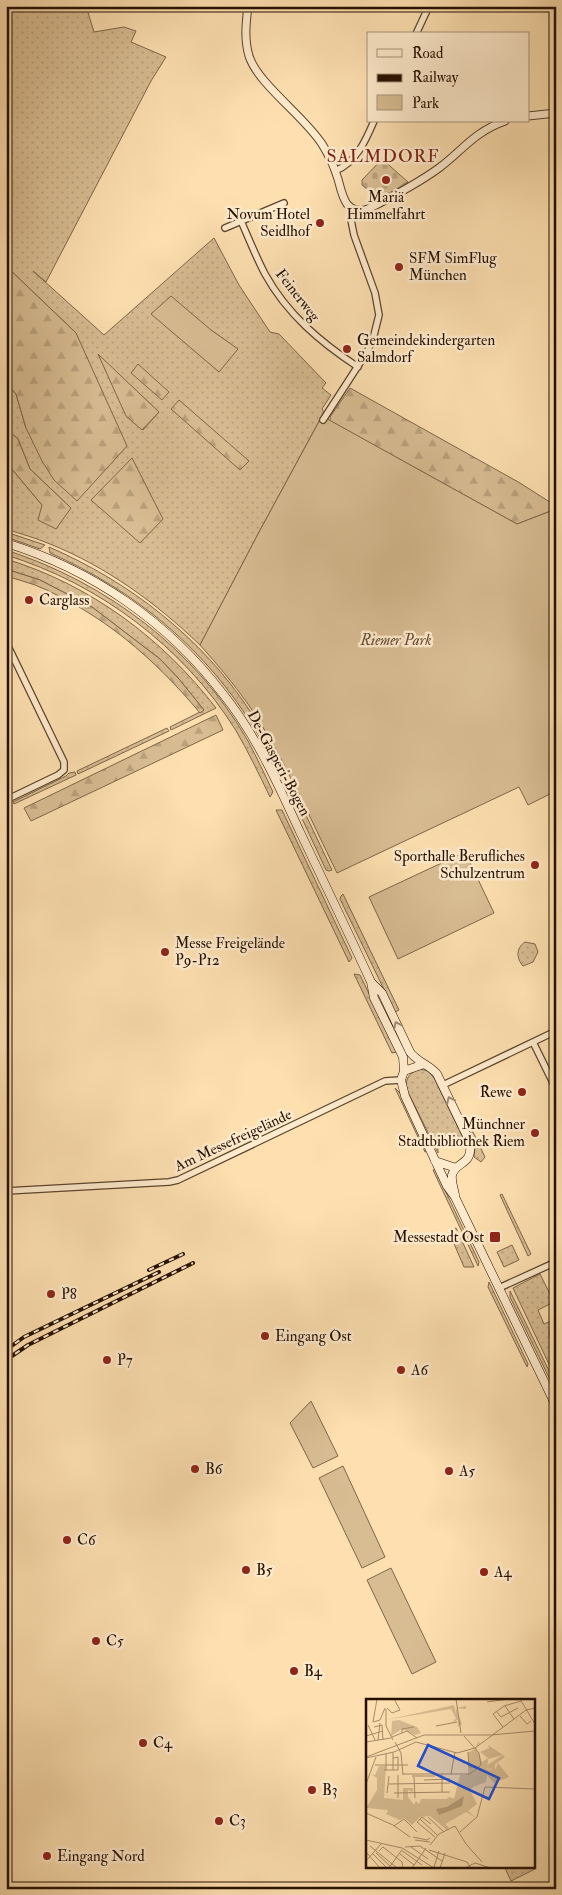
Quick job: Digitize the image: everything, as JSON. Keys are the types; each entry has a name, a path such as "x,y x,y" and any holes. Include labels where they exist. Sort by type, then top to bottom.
{"main road":[{"name":"De-Gasperi-Bogen","path":"6,543 62,564 120,597 175,640 205,671 244,724 264,757 371,982 374,998 403,1058 404,1071"},
{"name":"De-Gasperi-Bogen","path":"371,982 382,993 410,1052 433,1069 443,1085 470,1142 471,1151 469,1156 456,1168"},
{"path":"424,1064 404,1071 401,1080 405,1096 435,1162 455,1197 556,1406"},
{"path":"435,1162 456,1168 452,1180 455,1197"}],"street":[{"path":"248,6 246,40 252,64 314,132 329,154 346,202 354,209 368,210 413,184 441,167 478,134 503,122"},
{"path":"417,32 429,6"},
{"path":"530,116 556,114"},
{"path":"336,171 341,169 359,150 365,142 374,122"},
{"path":"225,228 284,202"},
{"path":"323,420 373,339 379,315 378,303 371,280 354,235 351,220 354,209"},
{"name":"Feinerweg","path":"241,221 266,275 283,301 312,333 330,349 358,366"},
{"path":"6,642 64,762 64,770 6,800"},
{"path":"443,1085 556,1031"},
{"path":"533,1042 556,1089"},
{"name":"Am Messefreigelände","path":"6,1191 178,1180 385,1081 401,1080"},
{"path":"499,1288 556,1262"}],"green space":[{"path":"6,6 86,6 94,32 124,27 136,31 131,42 166,57 151,81 46,282 33,271 104,335 214,238 239,285 270,332 279,334 326,383 322,388 331,395 322,409 324,412 200,645 166,615 111,575 71,553 6,529 6,503 12,480 6,474 6,462 42,505 71,508 30,469 18,439 6,429 6,382 16,394 26,428 76,333 6,266","holes":["211,330 232,345 219,372 195,350","100,357 159,412 143,430"]},
{"path":"382,159 408,182 385,195 375,194 362,185 362,180"},
{"path":"6,266 76,333 127,446 77,501 54,480 42,461 26,428 16,394 6,382"},
{"path":"171,296 211,330 238,349 219,372 151,314"},
{"path":"98,354 159,412 142,430 126,416"},
{"path":"138,364 169,392 162,400 131,373"},
{"path":"350,388 520,483 556,506 556,509 517,524 330,421 330,417"},
{"path":"179,400 249,461 240,470 171,409"},
{"name":"Riemer Park","path":"322,416 517,524 556,509 556,791 528,805 519,787 337,873 296,787 261,724 237,689 200,645"},
{"path":"6,429 18,439 30,469 71,508 56,529 38,520 42,505 6,462"},
{"path":"132,458 163,519 140,543 91,500"},
{"path":"6,532 45,545 40,549 6,537"},
{"path":"49,547 108,577 162,614 209,659 231,684 273,749 332,870 326,870 284,782 256,731 237,702 215,674 167,626 140,605 112,585 50,553"},
{"path":"6,550 43,564 79,581 145,623 175,649 202,677 227,708 248,741 273,792 270,797 235,729 214,699 190,671 164,646 136,622 106,601 41,567 6,555"},
{"path":"6,559 67,583 123,617 172,659 216,708 171,730 170,727 204,710 160,659 92,607 40,580 6,569"},
{"path":"6,569 40,580 92,607 160,659 204,710 200,713 145,656 105,623 59,596 35,585 6,576"},
{"path":"216,715 223,730 31,821 24,808"},
{"path":"167,728 169,731 78,774 77,771"},
{"path":"75,772 76,775 14,804 13,802 69,773"},
{"path":"276,810 282,810 352,958 349,962"},
{"path":"465,852 494,913 398,959 369,897"},
{"path":"343,894 399,1010 395,1012 340,899"},
{"path":"525,942 535,944 538,952 533,962 523,966 519,960 518,953 520,947"},
{"path":"354,974 360,975 397,1052 392,1053"},
{"path":"420,1069 428,1071 434,1078 464,1140 455,1134 444,1136 440,1141 438,1153 406,1088 409,1076"},
{"path":"395,1088 400,1093 427,1151 425,1152"},
{"path":"472,1130 485,1157 481,1162 474,1157 475,1146 469,1131"},
{"path":"435,1169 479,1262 478,1266 433,1170"},
{"path":"502,1194 531,1254 528,1256 500,1195"},
{"path":"456,1228 474,1267 464,1267 449,1232"},
{"path":"512,1245 519,1260 504,1267 497,1252"},
{"path":"540,1274 554,1302 538,1310 544,1324 556,1319 549,1333 551,1339 556,1344 556,1379 513,1288"},
{"path":"489,1282 528,1364 527,1367 488,1287"},
{"path":"510,1291 556,1385 556,1392 510,1297"},
{"path":"311,1401 338,1456 313,1468 290,1423"},
{"path":"343,1466 385,1557 362,1568 319,1478"},
{"path":"391,1568 436,1662 412,1674 367,1580"},
{"path":"534,1867 535,1869 511,1881 505,1868"}],"railway":[{"path":"149,1270 183,1254"},
{"path":"6,1360 28,1345 193,1263"},
{"path":"6,1350 24,1337 159,1272"}],"place":[{"name":"Mariä Himmelfahrt","path":"386,180"},
{"name":"Novum Hotel Seidlhof","path":"320,223"},
{"name":"SFM SimFlug München","path":"399,267"},
{"name":"Gemeindekindergarten Salmdorf","path":"347,349"},
{"name":"Carglass","path":"29,600"},
{"name":"Sporthalle Berufliches Schulzentrum","path":"535,865"},
{"name":"Messe Freigelände P9-P12","path":"165,952"},
{"name":"Rewe","path":"522,1092"},
{"name":"Münchner Stadtbibliothek Riem","path":"535,1133"},
{"name":"Messestadt Ost","path":"495,1237"},
{"name":"P8","path":"51,1294"},
{"name":"Eingang Ost","path":"265,1336"},
{"name":"P7","path":"107,1360"},
{"name":"A6","path":"401,1370"},
{"name":"B6","path":"195,1469"},
{"name":"A5","path":"449,1471"},
{"name":"C6","path":"67,1540"},
{"name":"B5","path":"246,1570"},
{"name":"A4","path":"484,1572"},
{"name":"C5","path":"96,1641"},
{"name":"B4","path":"294,1671"},
{"name":"C4","path":"143,1743"},
{"name":"B3","path":"312,1790"},
{"name":"C3","path":"219,1821"},
{"name":"Eingang Nord","path":"47,1856"}],"district":[{"name":"SALMDORF","path":"383,156"}]}
